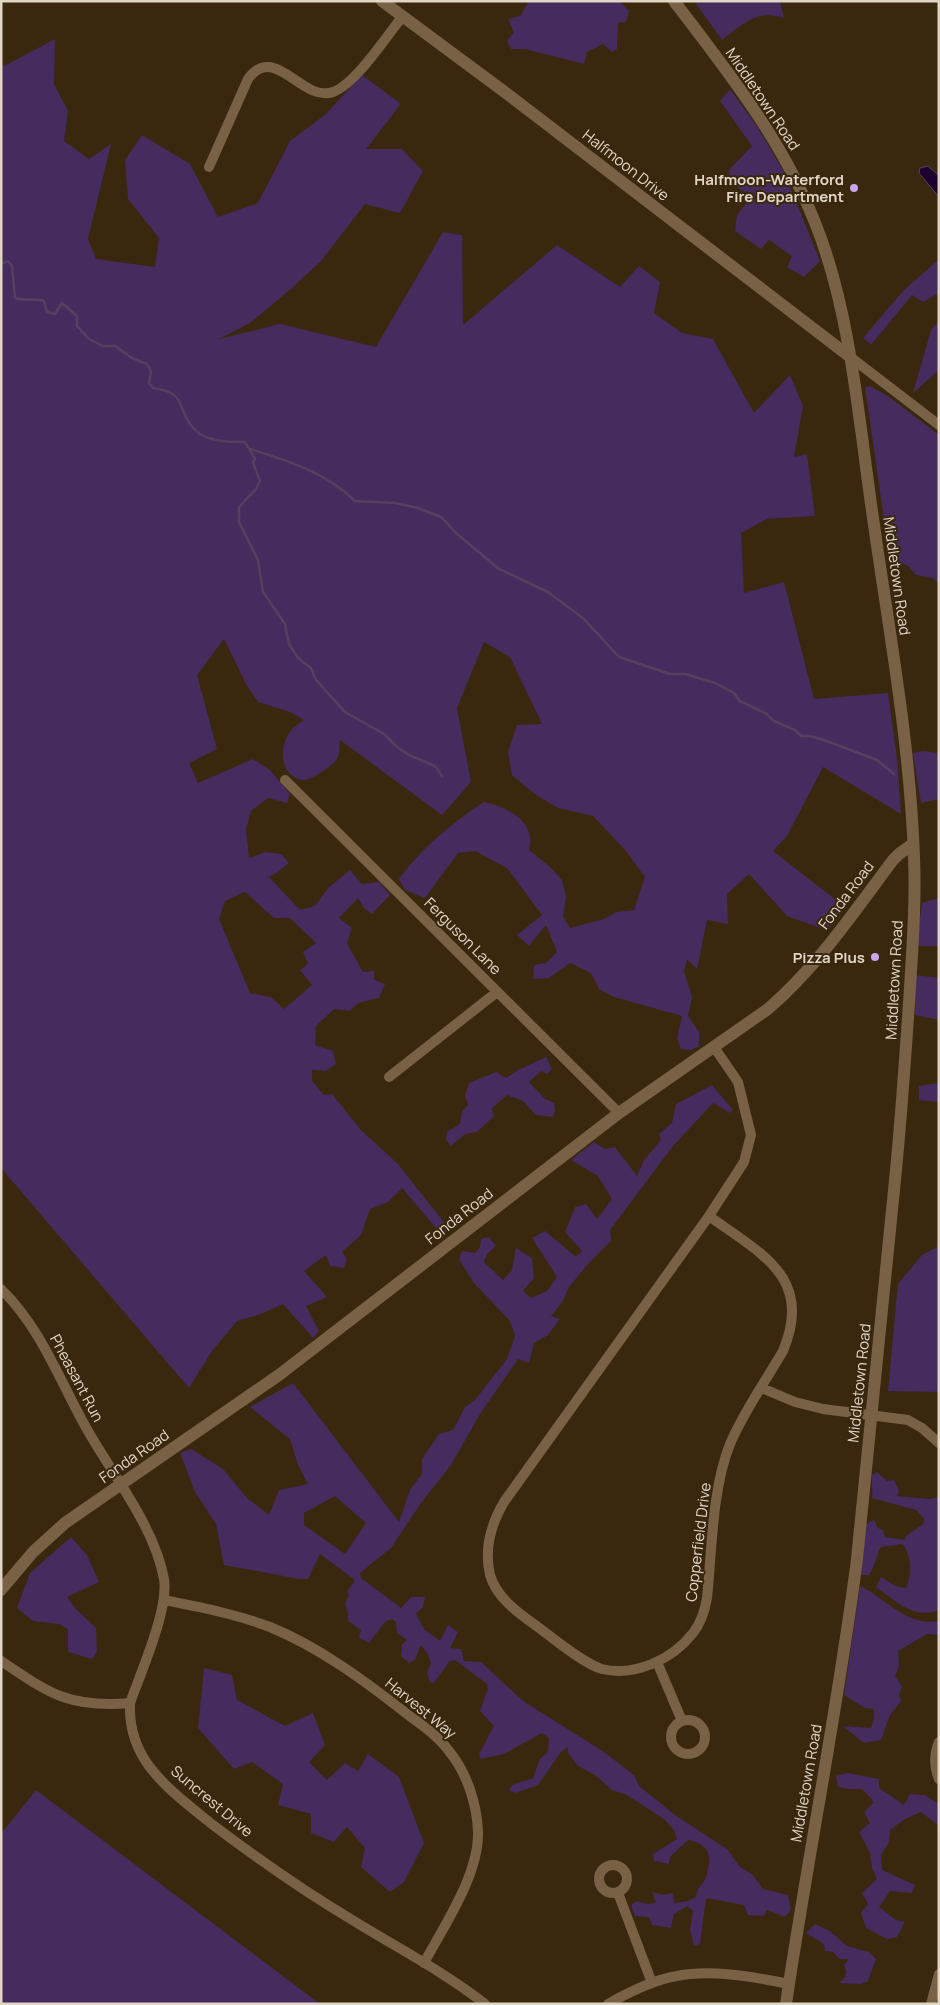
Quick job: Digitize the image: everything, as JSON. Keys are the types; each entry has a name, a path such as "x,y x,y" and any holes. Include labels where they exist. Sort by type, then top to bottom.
{"street":[{"name":"Middletown Road","path":"674,1 740,88 776,142 795,177 819,234 834,282 849,356 903,730 912,810 911,971 902,1108 872,1414 850,1617 786,2004"},
{"name":"Halfmoon Drive","path":"391,3 403,16 849,356"},
{"path":"209,167 253,71 260,67 272,67 319,92 334,92 350,81 403,16"},
{"path":"849,356 939,425"},
{"name":"Ferguson Lane","path":"285,780 619,1113"},
{"name":"Fonda Road","path":"1,1590 33,1552 65,1523 279,1375 619,1113 756,1018 789,991 840,932 893,860 913,844"},
{"path":"389,1077 497,992"},
{"name":"Copperfield Drive","path":"709,1216 775,1266 782,1275 791,1297 792,1309 788,1340 762,1388 738,1426 730,1446 722,1474 704,1614 693,1633 675,1652 657,1662 623,1671 602,1669 555,1640 512,1608 495,1586 490,1574 489,1542 495,1518 504,1502 709,1216 744,1162 750,1135 738,1082 714,1047"},
{"name":"Pheasant Run","path":"1,1289 28,1319 53,1361 87,1429 120,1486"},
{"path":"762,1388 795,1402 823,1409 908,1420 922,1428 939,1443"},
{"name":"Suncrest Drive","path":"120,1486 137,1512 157,1554 164,1580 164,1600 130,1703 131,1729 141,1753 157,1775 185,1802 236,1842 332,1908 424,1963 485,2004"},
{"name":"Harvest Way","path":"164,1600 240,1617 270,1627 299,1641 382,1695 439,1739 450,1752 467,1781 478,1833 474,1864 468,1881 424,1963"},
{"path":"1,1661 54,1695 67,1700 93,1704 130,1703"},
{"path":"657,1662 682,1721"},
{"path":"939,1742 935,1758 936,1772 939,1779"},
{"path":"618,1892 652,1983"},
{"path":"608,2004 652,1983 675,1976 692,1974 758,1979 789,1984"},
{"path":"931,2004 939,1974"}],"shaded area":[{"path":"529,1 619,1 629,11 626,22 618,23 617,49 612,52 603,44 587,52 584,64 525,49 511,49 507,41 514,32 508,19 520,16"},
{"path":"694,1 780,1 784,18 765,15 758,17 743,24 722,40"},
{"path":"55,39 54,84 68,111 64,141 89,159 111,144 88,239 96,259 155,267 159,238 128,199 125,160 142,135 190,164 218,217 258,203 290,141 326,114 362,75 401,104 366,149 402,149 423,171 400,213 365,204 321,261 292,288 250,323 219,339 280,324 376,347 443,232 462,235 463,325 557,245 620,287 639,266 660,282 654,313 682,333 713,339 754,413 790,375 803,406 794,457 807,454 815,516 767,519 741,533 744,593 784,582 814,699 888,693 897,759 901,814 823,767 787,836 773,851 845,907 826,930 787,916 749,874 727,894 728,924 707,920 697,969 687,959 684,971 692,997 688,1016 699,1032 699,1046 691,1050 681,1049 677,1038 682,1016 614,997 599,989 591,973 570,963 549,978 533,979 534,965 546,963 557,952 546,925 529,946 517,935 542,915 507,868 475,851 458,853 425,898 405,890 399,879 407,868 438,837 484,802 510,812 524,823 529,831 529,850 549,866 562,880 566,897 563,917 570,928 604,919 617,912 634,910 645,877 626,851 593,816 558,808 536,795 512,775 508,752 517,725 542,724 510,657 484,642 457,708 471,782 442,815 340,740 337,759 331,765 316,776 306,780 294,777 285,766 283,750 292,729 304,720 290,712 258,702 246,684 224,639 197,675 217,749 189,763 198,783 253,759 270,770 290,794 287,803 268,798 251,811 246,829 249,858 265,852 281,854 289,863 269,877 300,910 315,906 328,888 350,870 362,884 379,882 390,895 372,914 364,908 358,898 339,918 352,928 347,943 363,972 374,971 374,980 385,984 379,998 358,1003 350,1011 334,1009 316,1026 315,1045 333,1051 336,1064 326,1071 312,1070 312,1081 324,1095 332,1094 362,1131 398,1164 450,1230 442,1235 402,1188 388,1202 370,1209 361,1235 342,1252 347,1259 344,1268 330,1266 326,1255 304,1271 327,1297 306,1306 319,1331 313,1338 283,1304 261,1314 237,1321 212,1351 189,1388 1,1168 1,65 4,66","holes":["245,892 274,918 290,918 316,943 303,952 308,964 300,970 312,985 284,1009 271,997 250,993 219,919 225,901"]},
{"path":"730,89 756,125 784,172 820,261 804,277 787,267 792,256 769,240 761,249 735,231 737,215 753,195 737,187 731,179 729,170 752,146 720,101"},
{"path":"928,166 939,176 939,197 919,173 920,168"},
{"path":"939,259 939,293 923,302 912,295 871,345 863,338 903,291"},
{"path":"939,321 939,370 913,393 931,330"},
{"path":"870,386 888,396 939,435 939,584 933,578 916,575 908,566 890,561 865,387"},
{"path":"939,750 939,799 921,803 913,753 923,751 937,753"},
{"path":"939,898 939,946 917,946 922,903"},
{"path":"915,975 939,978 939,1020 915,1015"},
{"path":"546,1057 552,1069 547,1074 541,1071 529,1082 545,1099 554,1103 555,1111 553,1117 536,1115 523,1101 507,1095 492,1108 494,1116 477,1132 465,1134 451,1146 446,1140 447,1132 460,1124 462,1111 468,1105 465,1096 469,1083 496,1072 506,1078 518,1070"},
{"path":"939,1083 939,1102 919,1100 919,1086"},
{"path":"712,1085 733,1110 730,1113 713,1103 673,1146 610,1230 611,1241 569,1287 563,1301 551,1316 560,1319 548,1335 534,1343 529,1363 518,1359 480,1414 451,1465 421,1503 391,1548 360,1573 361,1578 401,1608 411,1597 425,1597 423,1607 416,1614 424,1629 440,1641 448,1625 458,1632 450,1648 461,1649 464,1661 481,1662 523,1701 604,1752 634,1775 639,1786 675,1815 727,1849 740,1867 752,1874 763,1889 788,1895 791,1910 785,1917 767,1910 764,1916 748,1915 744,1905 706,1898 700,1944 694,1946 690,1930 693,1911 687,1906 674,1914 671,1928 652,1925 649,1917 635,1916 631,1905 637,1901 648,1904 656,1903 652,1892 663,1895 673,1893 674,1903 688,1901 696,1897 707,1876 709,1862 708,1852 703,1846 688,1840 670,1857 669,1864 654,1861 653,1854 677,1839 674,1830 665,1820 627,1795 612,1790 595,1775 578,1766 568,1753 568,1747 561,1752 538,1785 515,1793 509,1790 512,1785 533,1778 540,1759 548,1752 549,1738 542,1733 504,1754 481,1759 479,1754 494,1726 480,1711 488,1689 487,1684 455,1660 449,1662 434,1683 430,1682 427,1672 431,1663 427,1653 421,1645 415,1660 409,1663 401,1656 402,1644 407,1640 397,1633 396,1622 392,1619 385,1622 369,1643 359,1638 361,1630 348,1621 345,1604 349,1595 347,1592 355,1580 320,1554 308,1579 224,1565 216,1524 195,1492 180,1453 191,1449 223,1469 247,1498 269,1515 279,1490 308,1484 298,1465 290,1439 250,1407 293,1383 399,1522 410,1490 422,1474 422,1459 439,1434 453,1430 465,1407 475,1400 507,1359 515,1336 510,1321 474,1283 459,1259 462,1251 475,1253 480,1247 481,1239 489,1237 496,1246 487,1254 484,1262 503,1280 512,1270 516,1248 532,1258 534,1278 523,1291 531,1298 547,1291 557,1277 532,1238 545,1231 576,1257 582,1251 565,1232 575,1207 586,1204 597,1219 612,1199 598,1176 571,1160 594,1142 605,1149 615,1147 637,1176 644,1160 661,1140 659,1134 672,1123 676,1104","holes":["335,1496 366,1523 345,1554 304,1525 304,1513"]},
{"path":"939,1246 939,1392 888,1391 898,1284 922,1255"},
{"path":"877,1472 887,1481 894,1480 899,1491 897,1496 930,1499 939,1497 939,1610 921,1613 913,1611 905,1608 876,1587 881,1577 895,1586 906,1588 910,1565 908,1553 902,1544 881,1547 869,1575 861,1575 866,1524 874,1520 878,1528 883,1530 885,1537 905,1540 906,1536 923,1524 924,1519 916,1510 872,1498 872,1475"},
{"path":"71,1537 87,1555 99,1582 67,1597 75,1608 96,1628 97,1652 92,1659 68,1652 68,1629 59,1624 33,1621 17,1608 30,1573"},
{"path":"860,1586 906,1616 927,1622 939,1621 939,1635 927,1634 898,1651 899,1666 895,1676 902,1687 899,1694 901,1701 890,1715 881,1740 864,1743 843,1726 871,1728 874,1719 874,1709 865,1708 844,1695"},
{"path":"204,1668 232,1675 237,1700 285,1726 313,1713 325,1745 309,1762 327,1780 345,1763 358,1771 368,1754 399,1777 424,1843 404,1882 390,1892 361,1867 365,1848 347,1827 334,1842 311,1833 311,1814 278,1805 283,1784 252,1762 234,1769 198,1728"},
{"path":"847,1773 879,1779 879,1788 904,1805 910,1794 924,1795 939,1804 939,1826 921,1812 905,1819 890,1830 889,1842 881,1855 882,1870 915,1885 912,1893 890,1891 879,1907 896,1920 905,1922 897,1937 887,1939 866,1928 861,1913 868,1904 862,1893 877,1879 872,1868 870,1853 859,1832 870,1823 864,1812 874,1802 862,1789 838,1787 836,1776"},
{"path":"36,1790 320,2004 1,2004 1,1834"},
{"path":"815,1924 830,1931 847,1946 869,1952 876,1959 868,1981 861,1984 839,1983 845,1977 844,1965 849,1959 839,1959 833,1952 825,1951 824,1944 806,1933"}],"waterway":[{"path":"1,264 8,261 12,266 15,298 44,301 47,312 55,314 62,303 77,316 77,326 89,339 103,346 115,346 132,358 147,364 151,371 149,383 153,388 172,393 177,398 194,429 204,437 232,442 245,442 255,459 253,463 260,481 256,489 239,507 239,522 258,560 263,592 285,624 289,644 298,658 311,668 316,680 345,712 384,734 397,747 409,755 435,766 442,776"},
{"path":"250,449 292,463 319,475 355,501 395,503 418,508 441,517 456,533 499,569 548,592 584,619 619,657 670,674 685,674 715,683 734,693 740,701 765,713 774,721 795,730 801,736 810,736 824,740 877,760 894,774"}],"place":[{"name":"Halfmoon-Waterford Fire Department","path":"854,188"},
{"name":"Pizza Plus","path":"875,957"}]}
